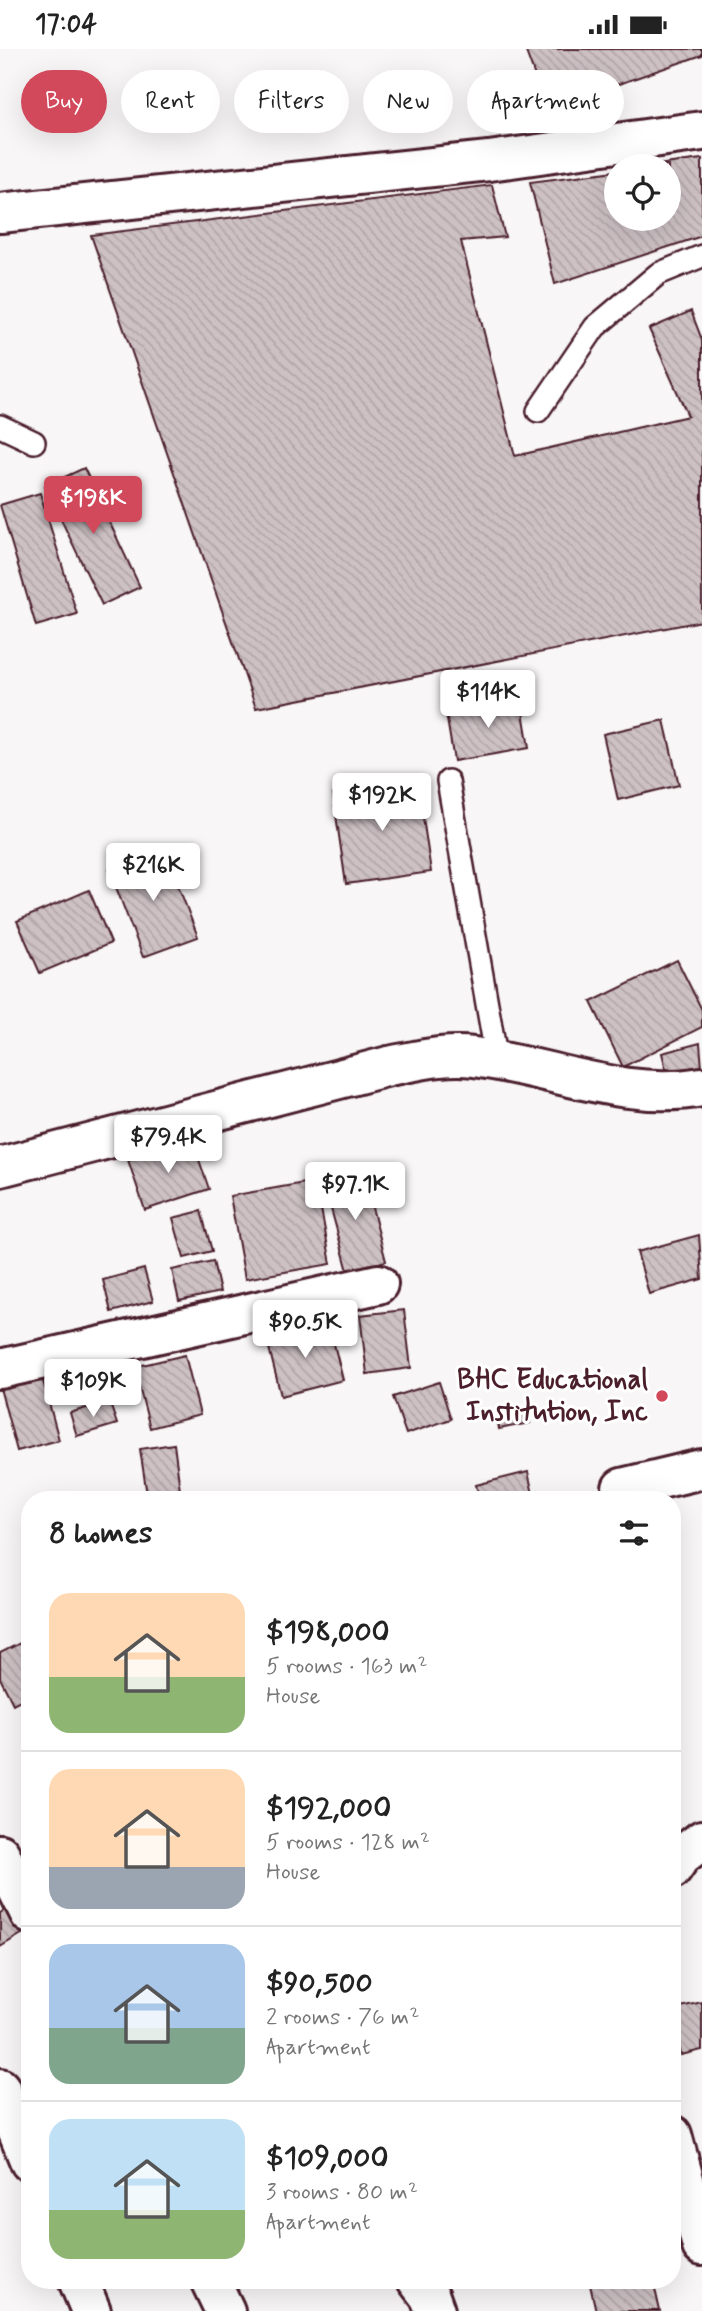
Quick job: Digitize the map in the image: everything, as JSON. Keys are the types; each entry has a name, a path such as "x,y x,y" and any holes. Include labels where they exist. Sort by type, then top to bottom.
{"street":[{"path":"0,213 489,161 702,131"},
{"path":"0,1167 389,1066 434,1058 471,1056 644,1091 702,1087"},
{"path":"0,1369 378,1284"},
{"path":"622,1488 702,1469"},
{"path":"681,1856 702,1840"},
{"path":"0,1854 21,1896"},
{"path":"0,2088 21,2140"},
{"path":"681,2168 702,2246"},
{"path":"82,2289 91,2311"},
{"path":"214,2289 225,2311"},
{"path":"424,2289 435,2311"}],"lane":[{"path":"538,411 595,327 658,274 702,256"},
{"path":"0,426 34,442"},
{"path":"448,781 497,1061"}],"building":[{"path":"525,49 702,49 702,55 624,82 624,70 533,70"},
{"path":"702,159 702,236 555,284 530,182 604,173 604,231 681,231 681,162"},
{"path":"492,185 505,237 461,241 515,456 688,416 649,329 691,311 702,340 702,621 256,708 91,235"},
{"path":"84,468 140,587 102,605 45,486"},
{"path":"40,493 77,614 36,626 0,505"},
{"path":"521,700 529,748 454,761 446,713"},
{"path":"664,720 679,785 618,800 603,734"},
{"path":"418,783 431,872 346,884 333,794"},
{"path":"164,849 198,937 143,957 109,869"},
{"path":"89,890 111,943 40,973 17,921"},
{"path":"677,960 702,1010 702,1027 623,1067 591,1002"},
{"path":"700,1043 702,1068 668,1077 662,1053"},
{"path":"192,1139 209,1189 145,1210 128,1160"},
{"path":"363,1173 386,1261 348,1271 324,1183"},
{"path":"316,1181 331,1264 245,1279 230,1196"},
{"path":"201,1211 212,1251 184,1258 173,1218"},
{"path":"699,1235 702,1279 649,1294 637,1252"},
{"path":"213,1261 220,1292 179,1301 172,1270"},
{"path":"144,1269 153,1301 111,1312 103,1280"},
{"path":"404,1310 411,1368 367,1374 360,1315"},
{"path":"329,1324 343,1380 281,1396 267,1340"},
{"path":"185,1355 200,1415 150,1428 134,1367"},
{"path":"42,1377 59,1440 17,1451 0,1388"},
{"path":"439,1382 451,1419 406,1434 393,1397"},
{"path":"109,1401 117,1424 77,1436 70,1413"},
{"path":"527,1410 530,1423 499,1429 497,1415"},
{"path":"174,1444 180,1490 146,1491 140,1449"},
{"path":"528,1472 532,1491 478,1491 476,1485"},
{"path":"21,1642 21,1700 13,1704 0,1678 0,1653"},
{"path":"10,1907 21,1925 21,1934 0,1947 0,1913"},
{"path":"702,2002 702,2050 681,2055 681,2007"},
{"path":"591,2289 655,2289 660,2311 596,2311"}],"place":[{"name":"BHC Educational Institution, Inc","path":"662,1396"}]}
